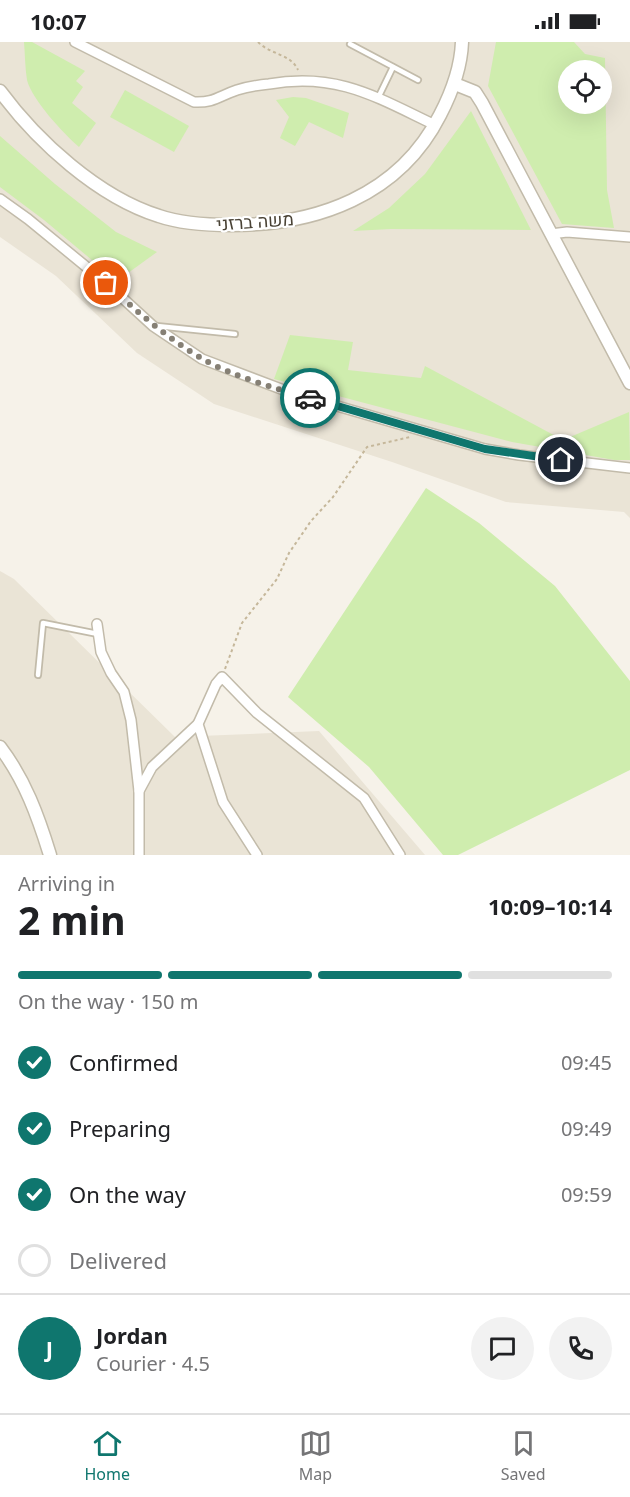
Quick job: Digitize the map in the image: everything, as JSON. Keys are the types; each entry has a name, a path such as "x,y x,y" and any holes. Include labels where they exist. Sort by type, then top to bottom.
{"street":[{"path":"75,42 194,102 208,103 237,91 268,84 303,80 333,83 356,89 435,125"},
{"name":"משה ברזני","path":"0,91 49,146 99,185 157,216 176,221 214,225 294,220 340,206 367,193 408,162 435,125 455,84 462,42"},
{"path":"455,84 475,93 482,103 630,383"},
{"path":"0,199 106,283 153,326 202,359 289,392 485,449 630,468"},
{"path":"551,234 567,232 630,237"},
{"path":"96,624 101,652 124,692 131,720 139,791 139,855"},
{"path":"139,791 152,767 198,724 216,684 222,677 257,713 364,798 400,855"},
{"path":"198,724 223,802 257,855"},
{"path":"0,747 20,777 37,815 50,855"}],"lane":[{"path":"350,44 418,80"},
{"path":"378,98 393,67"},
{"path":"153,326 235,334"},
{"path":"38,675 43,623 98,634"}],"path":[{"path":"258,42 295,63 303,80"},
{"path":"222,677 242,623 277,579 289,553 311,521 333,497 367,447 415,436 422,431"}],"shaded area":[{"path":"0,42 630,42 630,518 624,512 506,502 214,404 137,353 56,276 0,237"},
{"path":"0,571 14,579 175,737 319,731 425,855 0,855"}],"green space":[{"path":"24,42 32,42 85,71 76,81 83,87 72,103 96,123 79,147 49,116 30,88 26,75"},
{"path":"496,42 574,42 585,54 605,58 605,60 558,60 558,114 606,114 607,190 614,228 562,224 488,86"},
{"path":"125,90 189,126 174,152 110,117"},
{"path":"293,97 306,98 349,113 343,138 309,122 295,146 280,138 289,117 276,100"},
{"path":"471,111 531,230 353,231 389,208 425,174"},
{"path":"0,136 55,184 116,232 157,252 117,281 44,220 0,187"},
{"path":"290,335 353,342 348,370 421,378 425,366 563,440 629,412 630,460 614,460 512,442 274,379"},
{"path":"426,488 479,523 555,586 630,681 630,770 458,855 443,855 369,767 288,697"}],"way so far":[{"path":"106,283 153,326 202,359 259,382 310,398"}],"route":[{"path":"310,398 485,449 561,460"}]}
